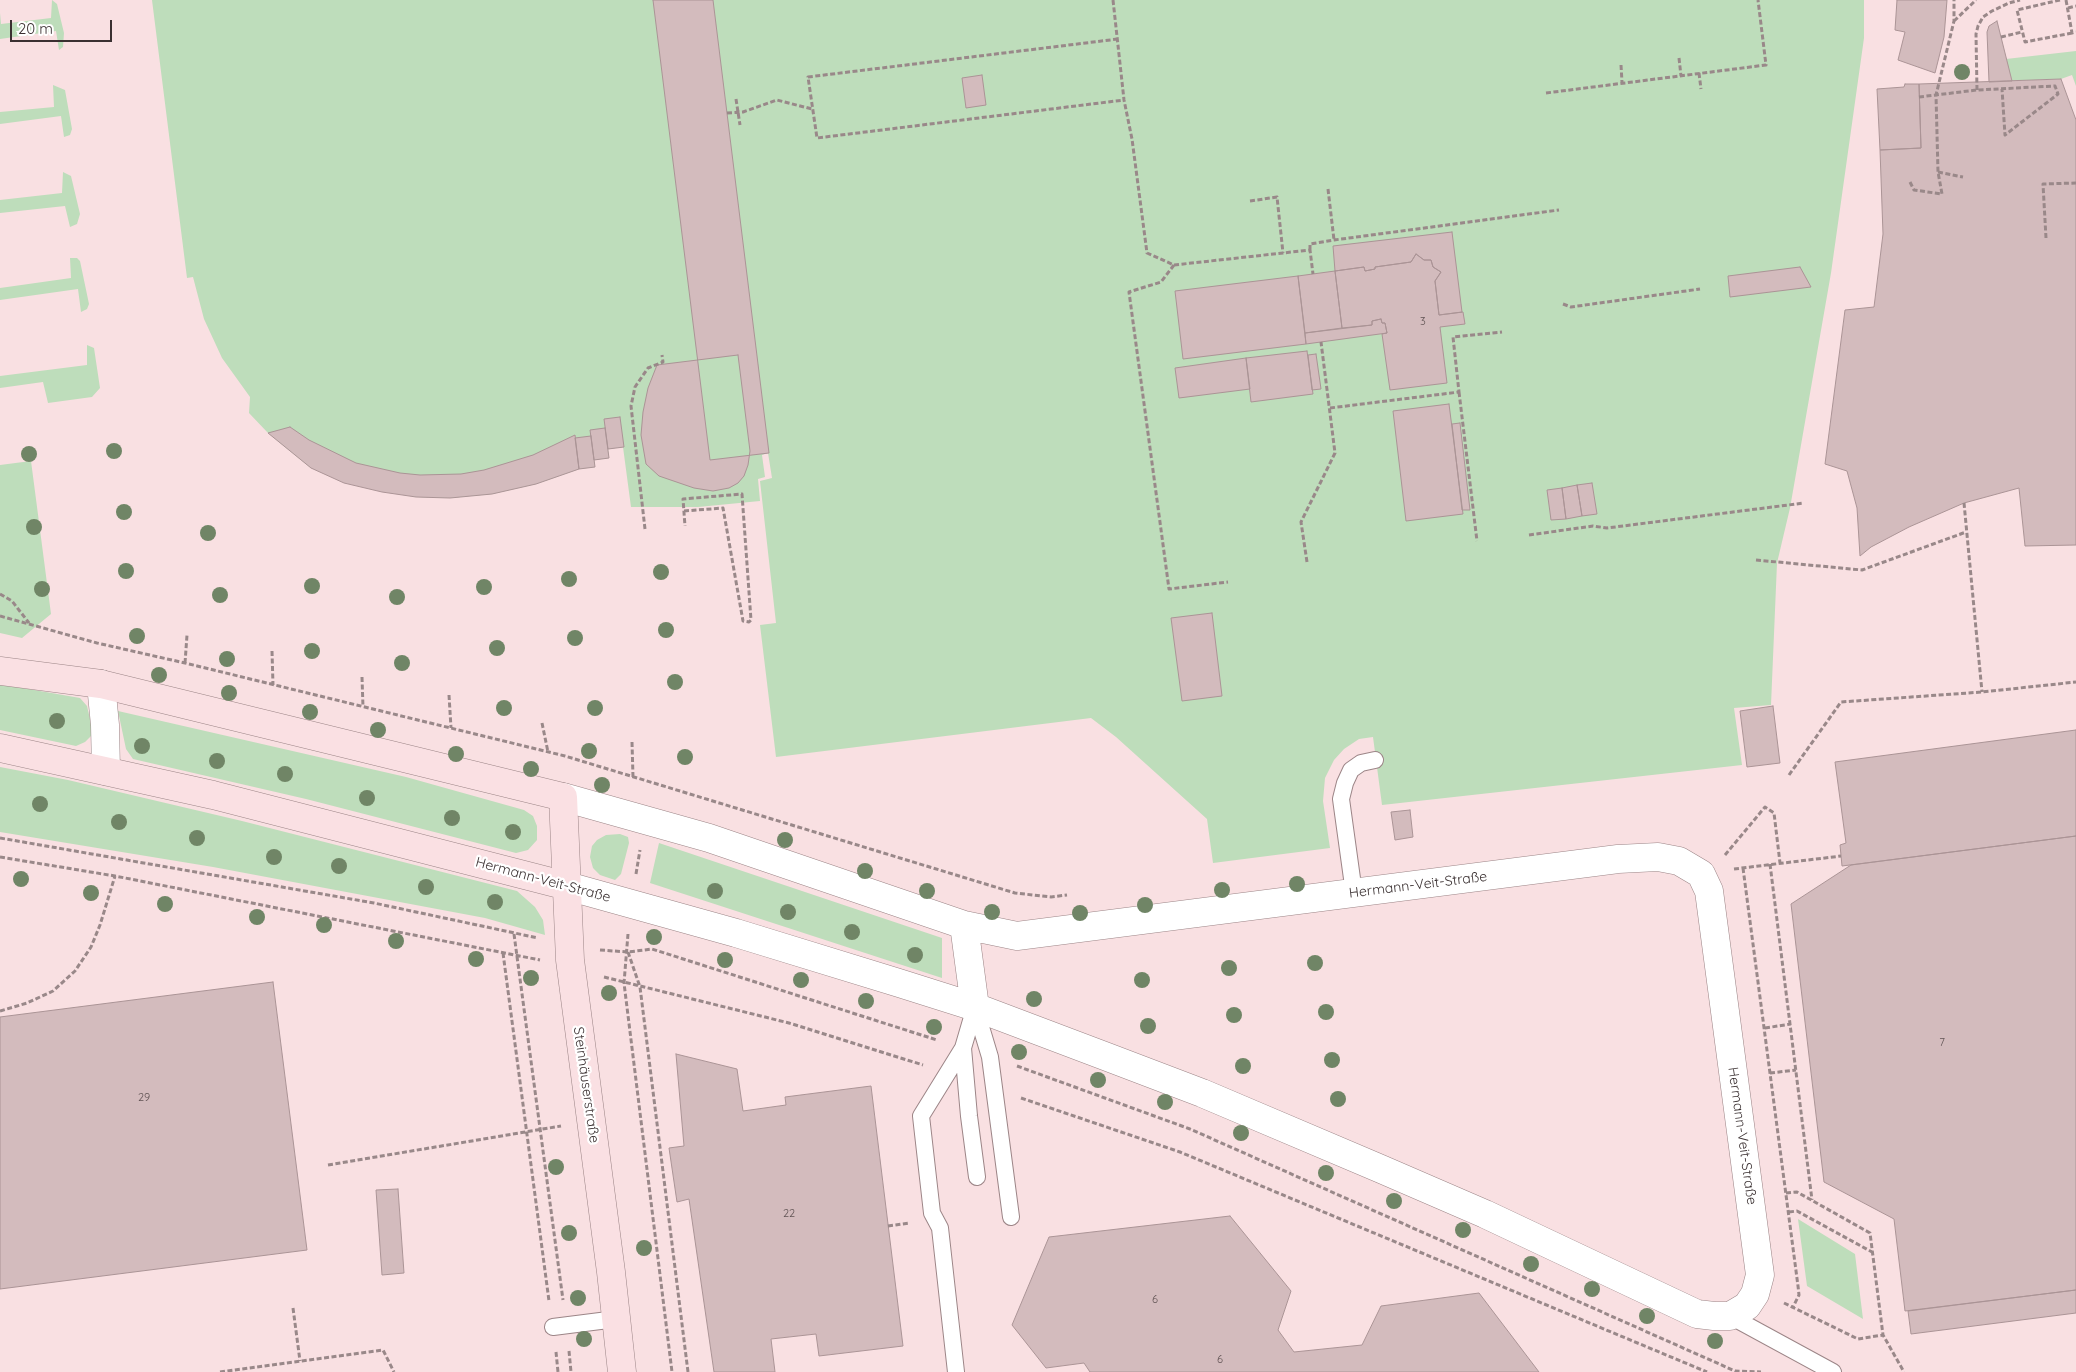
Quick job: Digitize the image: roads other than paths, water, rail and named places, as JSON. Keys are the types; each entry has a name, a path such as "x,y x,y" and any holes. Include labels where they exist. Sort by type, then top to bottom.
{"street":[{"name":"Hermann-Veit-Straße","path":"0,671 101,684 563,797 709,838 964,925 1017,936 1634,858 1658,856 1679,861 1701,874 1709,891 1760,1275 1756,1294 1747,1306 1730,1316 1697,1314 1485,1214 1202,1093 975,1008 765,942 567,886 223,797 0,748"},
{"path":"101,684 105,725 106,771"},
{"name":"Steinhäuserstraße","path":"563,797 569,956 622,1372"},
{"path":"964,925 975,1008"}],"lane":[{"path":"1354,893 1341,798 1351,770 1361,763 1375,760"},
{"path":"956,1372 940,1228 932,1213 921,1116 963,1048 975,1008"},
{"path":"975,1008 990,1057 1011,1217"},
{"path":"963,1048 977,1177"},
{"path":"1730,1316 1833,1372"},
{"path":"559,1326 616,1319"}]}
